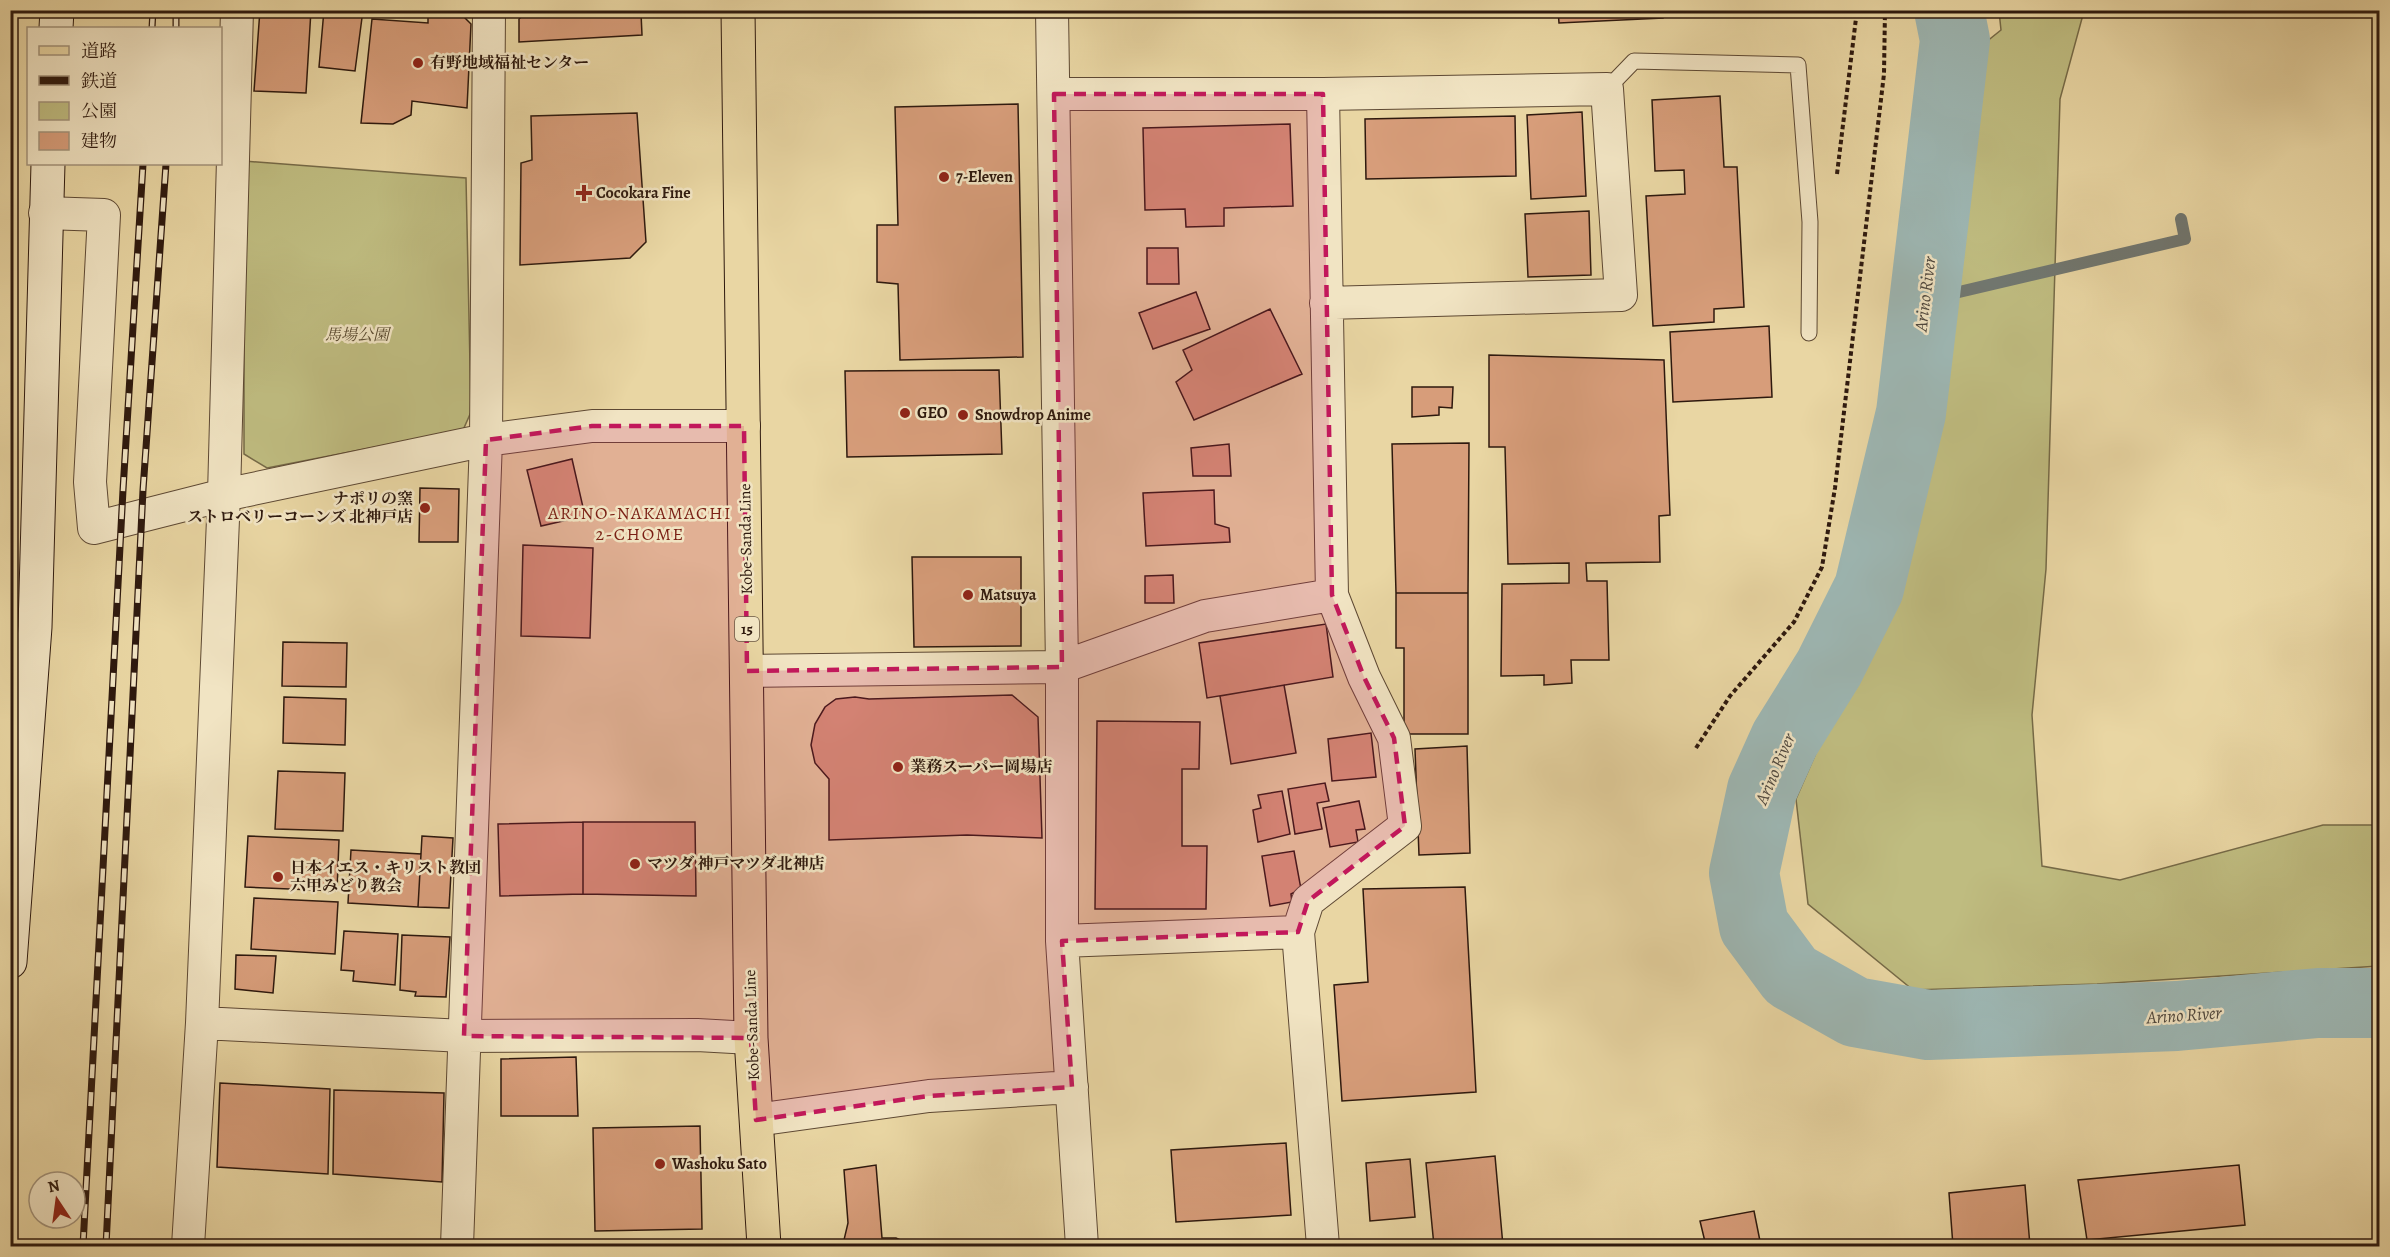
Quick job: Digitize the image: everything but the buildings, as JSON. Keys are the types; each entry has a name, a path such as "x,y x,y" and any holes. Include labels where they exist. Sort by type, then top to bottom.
{"main road":[{"name":"Kobe-Sanda Line","path":"738,10 751,1038 764,1246"}],"street":[{"path":"56,27 57,10"},
{"path":"188,1246 202,1023 224,495 237,10"},
{"path":"457,1246 486,440 489,10"},
{"path":"1052,10 1062,667 1062,940 1082,1246"},
{"path":"1053,94 1323,94 1607,89 1621,295 1326,303"},
{"path":"1323,94 1332,596 1364,677 1394,738 1405,826 1308,901 1298,932 1323,1246"},
{"path":"10,962 15,843 34,627 48,165"},
{"path":"45,213 104,215 90,482 94,528 224,495 486,440 592,426 744,426"},
{"path":"747,671 1062,667 1205,616 1332,596"},
{"path":"1062,940 1298,932"},
{"path":"202,1023 464,1036 697,1035 751,1038"},
{"path":"756,1120 929,1096 1072,1087"}],"lane":[{"path":"1607,89 1634,61 1798,65 1810,222 1809,333"}],"path":[{"path":"1836,180 1857,10"},
{"path":"1696,748 1730,696 1794,622 1822,567 1835,488 1884,74 1885,10"}],"highlighted area":[{"path":"1054,94 1323,94 1332,595 1364,677 1394,738 1405,826 1308,901 1298,932 1062,941 1072,1087 929,1096 756,1120 751,1038 464,1036 486,440 592,426 744,426 747,671 1062,667"}],"green space":[{"path":"1999,11 2084,11 2060,99 2046,569 2032,715 2042,866 2120,880 2323,825 2379,825 2379,966 2097,984 1913,990 1808,904 1796,799 1855,663 1943,407 1975,51 2001,30"},
{"name":"馬場公園","path":"244,161 466,178 471,412 463,430 267,468 244,454"}],"waterway":[{"name":"Arino River","path":"1949,10 1955,40 1911,413 1869,588 1829,668 1785,739 1762,790 1744,873 1754,926 1791,976 1855,1012 1928,1025 2177,1016 2318,1003 2380,1003"},
{"path":"1925,300 2185,239 2181,219"}],"railway":[{"path":"152,27 153,10"},
{"path":"176,10 176,27"},
{"path":"83,1246 123,490 143,165"},
{"path":"106,1246 143,490 166,165"}],"place":[{"name":"有野地域福祉センター","path":"418,63"},
{"name":"7-Eleven","path":"944,177"},
{"name":"Cocokara Fine","path":"584,193"},
{"name":"GEO","path":"905,413"},
{"name":"Snowdrop Anime","path":"963,415"},
{"name":"ナポリの窯 ストロベリーコーンズ 北神戸店","path":"425,508"},
{"name":"Matsuya","path":"968,595"},
{"name":"業務スーパー岡場店","path":"898,767"},
{"name":"マツダ 神戸マツダ北神店","path":"635,864"},
{"name":"日本イエス・キリスト教団 六甲みどり教会","path":"278,877"},
{"name":"Washoku Sato","path":"660,1164"}],"district":[{"name":"ARINO-NAKAMACHI 2-CHOME","path":"640,523"}]}
